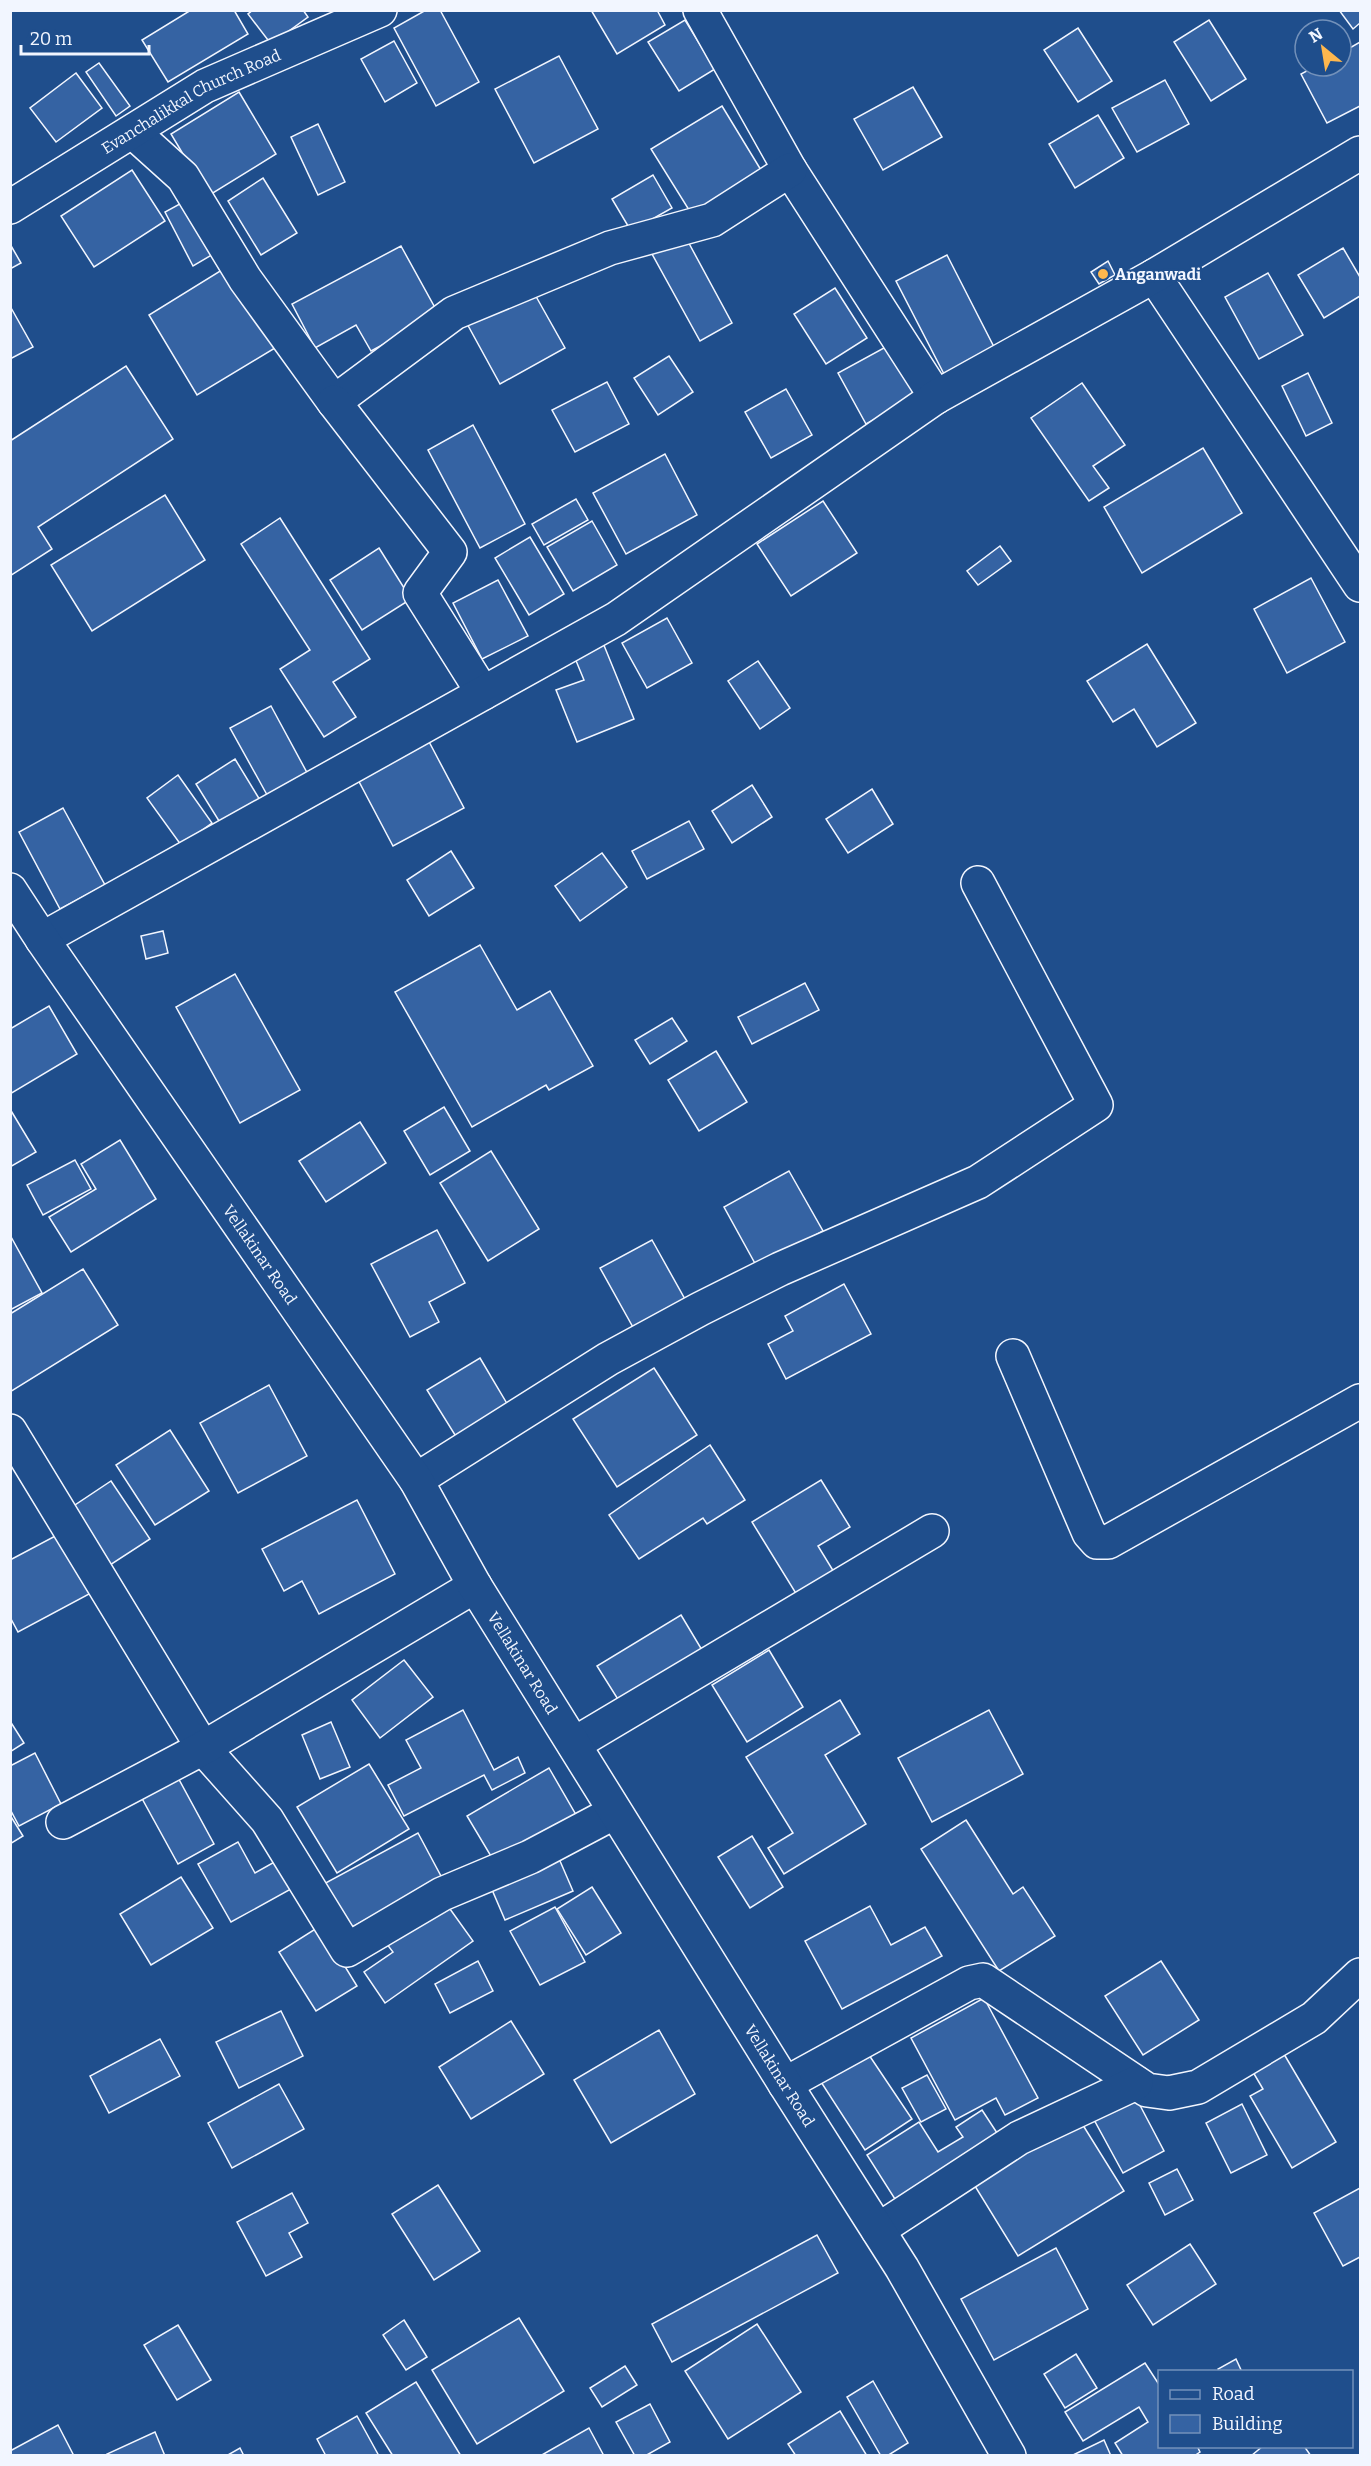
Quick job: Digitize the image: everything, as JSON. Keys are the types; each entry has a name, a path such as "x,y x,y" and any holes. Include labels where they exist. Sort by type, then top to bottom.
{"street":[{"name":"Evanchalikkal Church Road","path":"10,207 205,86 380,10"},
{"path":"700,10 790,170 936,397"},
{"path":"133,132 183,177 245,279 334,402 450,552 420,593 483,693"},
{"path":"42,939 616,619 936,397 1154,276 1360,153"},
{"path":"334,402 454,313 610,248 712,220 790,170"},
{"path":"1154,276 1360,585"},
{"path":"416,1480 608,1359 780,1269 978,1182 1096,1105 978,883"},
{"name":"Vellakinar Road","path":"13,898 416,1480 475,1586 902,2268 1009,2456"},
{"path":"1013,1356 1089,1533 1097,1542 1108,1542 1360,1401"},
{"path":"10,1431 203,1748 267,1820 347,1950 442,1894 530,1857 615,1812"},
{"path":"574,1744 932,1531"},
{"path":"63,1822 203,1748 475,1586"},
{"path":"785,2084 969,1983 983,1980 1147,2090 1169,2093 1198,2087 1314,2018 1360,1975"},
{"path":"878,2230 1019,2138 1136,2083"}],"building":[{"path":"191,10 234,10 248,34 168,82 142,40"},
{"path":"253,10 303,10 308,17 271,44 248,14"},
{"path":"426,10 440,10 479,82 436,106 394,28"},
{"path":"591,10 657,10 665,25 617,54"},
{"path":"1339,10 1360,10 1360,23 1353,29 1353,18 1345,18"},
{"path":"685,20 715,69 679,91 648,42"},
{"path":"1209,20 1246,79 1211,101 1174,42"},
{"path":"1078,28 1112,81 1078,102 1044,50"},
{"path":"394,41 417,83 385,102 361,59"},
{"path":"1360,42 1360,106 1327,123 1303,78 1353,78 1353,46"},
{"path":"559,56 598,129 534,163 495,89"},
{"path":"99,63 130,106 116,116 86,72"},
{"path":"76,73 102,108 56,142 30,108"},
{"path":"1165,80 1189,124 1137,152 1112,108"},
{"path":"913,87 942,137 883,170 854,119"},
{"path":"239,92 276,154 208,196 171,134"},
{"path":"722,106 764,175 694,218 651,149"},
{"path":"1098,115 1124,158 1075,188 1049,144"},
{"path":"318,124 345,182 318,195 291,137"},
{"path":"132,170 165,221 94,267 61,216"},
{"path":"653,175 672,208 631,231 612,199"},
{"path":"263,178 297,233 261,255 228,201"},
{"path":"187,200 215,253 193,266 165,212"},
{"path":"685,236 732,323 700,341 652,254"},
{"path":"10,244 21,263 10,269"},
{"path":"401,246 439,315 371,351 356,325 315,348 292,304"},
{"path":"1343,248 1360,277 1360,296 1324,318 1298,275"},
{"path":"947,255 994,347 944,374 896,281"},
{"name":"Anganwadi","path":"1108,261 1115,275 1099,284 1091,272"},
{"path":"225,268 275,348 197,395 149,315"},
{"path":"1268,273 1303,335 1259,359 1225,297"},
{"path":"529,284 565,348 500,384 465,320"},
{"path":"835,288 867,338 826,364 794,314"},
{"path":"10,306 33,347 10,359"},
{"path":"893,343 920,395 866,424 838,373"},
{"path":"669,356 693,392 658,415 634,378"},
{"path":"126,366 173,439 38,527 52,549 10,576 10,441"},
{"path":"1308,373 1332,423 1306,436 1282,386"},
{"path":"607,382 629,424 575,452 552,410"},
{"path":"1082,383 1125,445 1093,466 1109,488 1089,501 1031,418"},
{"path":"786,389 812,435 771,458 745,412"},
{"path":"473,425 525,524 480,548 428,450"},
{"path":"1203,448 1242,513 1142,573 1104,507"},
{"path":"665,454 697,515 626,554 593,493"},
{"path":"165,495 205,560 92,631 51,565"},
{"path":"576,499 588,520 544,545 532,524"},
{"path":"823,501 857,553 791,596 757,544"},
{"path":"280,518 370,659 333,682 356,717 324,737 280,669 310,650 241,544"},
{"path":"592,521 617,565 573,591 547,547"},
{"path":"530,537 564,594 529,615 495,558"},
{"path":"1000,546 1011,561 978,585 967,571"},
{"path":"379,548 411,599 362,630 330,580"},
{"path":"1311,578 1345,642 1287,673 1254,609"},
{"path":"498,580 528,636 482,659 453,603"},
{"path":"667,618 692,663 647,688 622,643"},
{"path":"601,638 634,719 577,742 556,690 584,680 572,651"},
{"path":"1147,644 1196,723 1157,747 1134,709 1113,722 1087,681"},
{"path":"758,661 790,708 760,729 728,681"},
{"path":"271,706 311,780 271,802 230,728"},
{"path":"426,736 464,808 393,846 355,774"},
{"path":"235,759 263,805 224,829 196,784"},
{"path":"178,775 212,823 181,845 147,798"},
{"path":"752,785 772,817 732,843 712,811"},
{"path":"872,789 893,824 848,853 826,819"},
{"path":"63,808 105,885 60,909 19,832"},
{"path":"689,821 704,849 647,879 632,851"},
{"path":"451,851 474,888 429,916 407,880"},
{"path":"602,853 627,887 580,921 555,886"},
{"path":"163,931 168,953 146,959 141,936"},
{"path":"480,945 517,1010 550,991 593,1066 549,1090 546,1085 472,1127 395,992"},
{"path":"235,974 300,1090 240,1123 176,1007"},
{"path":"805,983 819,1010 752,1044 738,1017"},
{"path":"49,1006 77,1054 10,1094 10,1029"},
{"path":"672,1018 687,1041 650,1064 635,1040"},
{"path":"716,1051 747,1102 699,1131 668,1080"},
{"path":"444,1107 470,1151 430,1175 404,1131"},
{"path":"10,1109 36,1152 10,1167"},
{"path":"360,1122 386,1163 326,1202 299,1161"},
{"path":"120,1140 156,1199 71,1252 49,1217 96,1189 81,1164"},
{"path":"491,1151 539,1229 488,1261 440,1183"},
{"path":"75,1160 91,1189 43,1215 27,1185"},
{"path":"789,1171 823,1231 757,1267 724,1207"},
{"path":"437,1230 465,1283 429,1302 439,1322 410,1337 371,1264"},
{"path":"10,1235 42,1293 10,1310"},
{"path":"652,1240 686,1301 634,1329 600,1268"},
{"path":"83,1269 118,1325 10,1392 10,1314"},
{"path":"844,1284 871,1334 786,1379 768,1344 793,1331 785,1316"},
{"path":"480,1358 512,1412 460,1443 427,1390"},
{"path":"654,1368 697,1435 617,1487 573,1419"},
{"path":"269,1385 307,1456 238,1493 200,1423"},
{"path":"170,1430 209,1491 155,1525 116,1465"},
{"path":"710,1445 745,1500 707,1524 703,1518 639,1559 609,1515"},
{"path":"821,1480 850,1527 818,1546 837,1577 800,1600 752,1522"},
{"path":"111,1481 150,1539 107,1567 69,1509"},
{"path":"357,1500 395,1574 319,1614 302,1581 284,1591 262,1549"},
{"path":"59,1534 91,1593 18,1632 10,1617 10,1560"},
{"path":"681,1615 702,1650 619,1701 597,1666"},
{"path":"769,1650 803,1707 747,1742 712,1685"},
{"path":"404,1660 433,1697 380,1738 352,1700"},
{"path":"840,1700 860,1734 825,1755 866,1824 784,1874 768,1848 793,1833 746,1757"},
{"path":"463,1710 494,1770 518,1757 525,1773 492,1790 484,1775 404,1816 388,1785 421,1768 406,1740"},
{"path":"989,1710 1023,1774 932,1822 898,1758"},
{"path":"10,1721 24,1743 10,1752"},
{"path":"331,1722 350,1767 320,1779 302,1735"},
{"path":"35,1753 61,1804 19,1826 10,1809 10,1766"},
{"path":"369,1764 409,1829 337,1873 297,1807"},
{"path":"549,1768 579,1820 498,1868 467,1816"},
{"path":"176,1774 214,1844 178,1864 139,1793"},
{"path":"10,1815 23,1836 10,1844"},
{"path":"966,1820 1013,1894 1023,1887 1055,1936 999,1971 921,1849"},
{"path":"418,1833 442,1878 345,1931 320,1886"},
{"path":"752,1836 783,1887 750,1908 718,1857"},
{"path":"238,1842 255,1873 285,1856 300,1884 231,1922 198,1864"},
{"path":"557,1854 573,1891 505,1920 490,1885"},
{"path":"181,1877 213,1928 151,1965 120,1914"},
{"path":"592,1887 621,1933 586,1955 557,1909"},
{"path":"445,1902 473,1941 385,2003 364,1972 393,1952 386,1943"},
{"path":"870,1906 891,1945 925,1927 942,1956 842,2009 805,1941"},
{"path":"555,1907 585,1962 540,1985 510,1931"},
{"path":"320,1926 357,1986 316,2011 279,1952"},
{"path":"478,1961 493,1991 450,2013 435,1984"},
{"path":"1161,1961 1199,2020 1143,2055 1105,1996"},
{"path":"984,1998 1038,2098 1005,2115 996,2098 955,2120 911,2038"},
{"path":"281,2011 303,2056 239,2088 216,2042"},
{"path":"511,2021 544,2074 471,2119 439,2067"},
{"path":"659,2030 695,2094 611,2143 574,2080"},
{"path":"160,2039 180,2076 109,2113 90,2076"},
{"path":"1281,2049 1336,2142 1292,2168 1250,2096 1263,2089 1250,2067"},
{"path":"867,2052 912,2119 865,2150 821,2082"},
{"path":"927,2075 946,2109 921,2122 902,2088"},
{"path":"279,2084 304,2129 232,2168 208,2123"},
{"path":"1134,2094 1164,2151 1123,2173 1092,2116"},
{"path":"1242,2104 1267,2155 1231,2173 1206,2123"},
{"path":"982,2110 1003,2142 900,2207 867,2155 919,2122 938,2152 963,2137 956,2127"},
{"path":"1076,2114 1124,2191 1018,2256 970,2178"},
{"path":"1177,2169 1193,2200 1165,2215 1149,2183"},
{"path":"438,2185 480,2251 434,2280 392,2214"},
{"path":"1360,2188 1360,2257 1343,2266 1314,2213"},
{"path":"292,2193 308,2223 289,2233 302,2257 266,2276 237,2222"},
{"path":"817,2235 838,2273 672,2362 652,2324"},
{"path":"1190,2244 1216,2284 1153,2325 1127,2285"},
{"path":"1056,2248 1088,2309 994,2360 961,2299"},
{"path":"519,2318 564,2391 477,2444 432,2370"},
{"path":"404,2320 427,2357 406,2370 383,2335"},
{"path":"757,2324 801,2392 728,2439 685,2371"},
{"path":"178,2325 211,2380 177,2400 144,2345"},
{"path":"1076,2354 1097,2388 1065,2408 1044,2374"},
{"path":"1236,2359 1241,2370 1218,2370"},
{"path":"1145,2363 1158,2383 1158,2448 1198,2448 1200,2452 1194,2456 1123,2456 1115,2443 1148,2422 1139,2407 1083,2441 1065,2412"},
{"path":"625,2366 637,2385 602,2407 590,2388"},
{"path":"873,2381 908,2443 887,2456 881,2456 847,2397"},
{"path":"416,2382 461,2456 393,2456 366,2413"},
{"path":"650,2404 670,2442 645,2456 635,2456 616,2422"},
{"path":"840,2411 867,2456 796,2456 788,2444"},
{"path":"357,2416 379,2456 326,2456 317,2439"},
{"path":"58,2425 74,2456 10,2456 10,2451"},
{"path":"589,2428 604,2456 540,2456"},
{"path":"155,2432 165,2456 108,2456 107,2454"},
{"path":"1104,2440 1111,2456 1071,2456"},
{"path":"240,2448 244,2456 226,2456"},
{"path":"1261,2448 1305,2448 1311,2456 1251,2456"}],"place":[{"name":"Anganwadi","path":"1103,274"}]}
